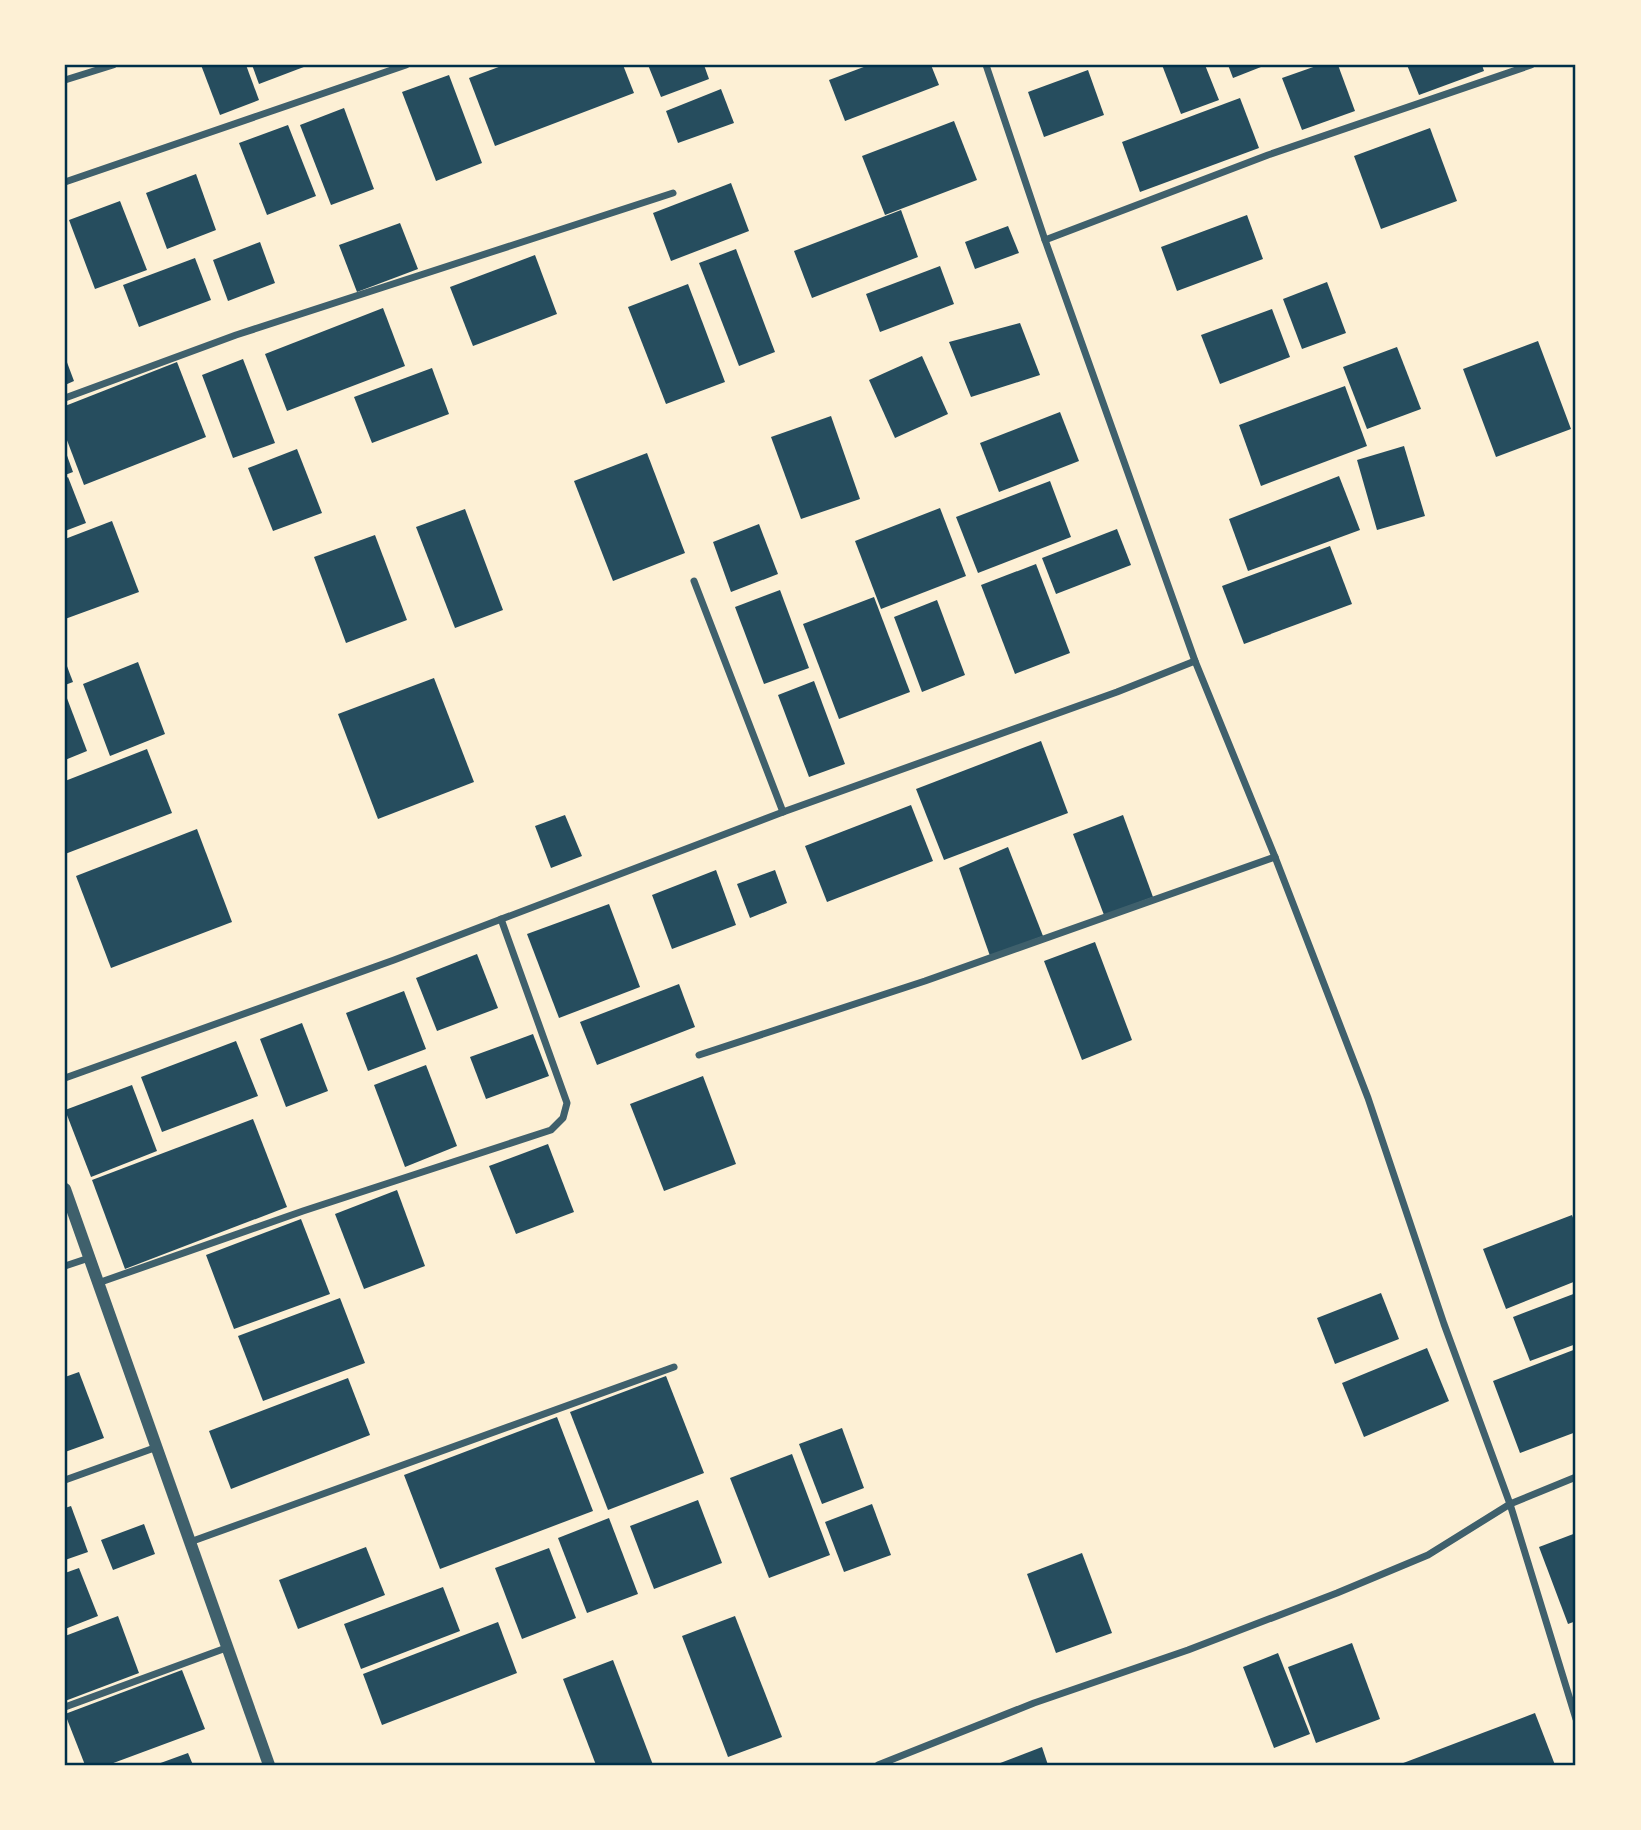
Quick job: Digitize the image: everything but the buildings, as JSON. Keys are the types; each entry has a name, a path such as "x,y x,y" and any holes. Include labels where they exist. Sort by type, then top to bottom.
{"street":[{"path":"65,80 113,65"},
{"path":"65,182 406,65"},
{"path":"986,65 1045,240 1195,661 1275,857 1368,1098 1444,1324 1510,1504 1576,1718"},
{"path":"1045,240 1268,155 1531,65"},
{"path":"65,398 236,335 673,193"},
{"path":"694,581 783,812"},
{"path":"65,1078 394,960 783,812 1195,661"},
{"path":"699,1055 925,981 1275,857"},
{"path":"98,1283 551,1130 563,1118 567,1103 501,919"},
{"path":"65,1189 269,1765"},
{"path":"65,1266 89,1258"},
{"path":"190,1542 674,1367"},
{"path":"65,1480 158,1446"},
{"path":"878,1765 1034,1703 1188,1650 1337,1593 1428,1555 1510,1504 1576,1478"},
{"path":"65,1707 226,1648"}]}
